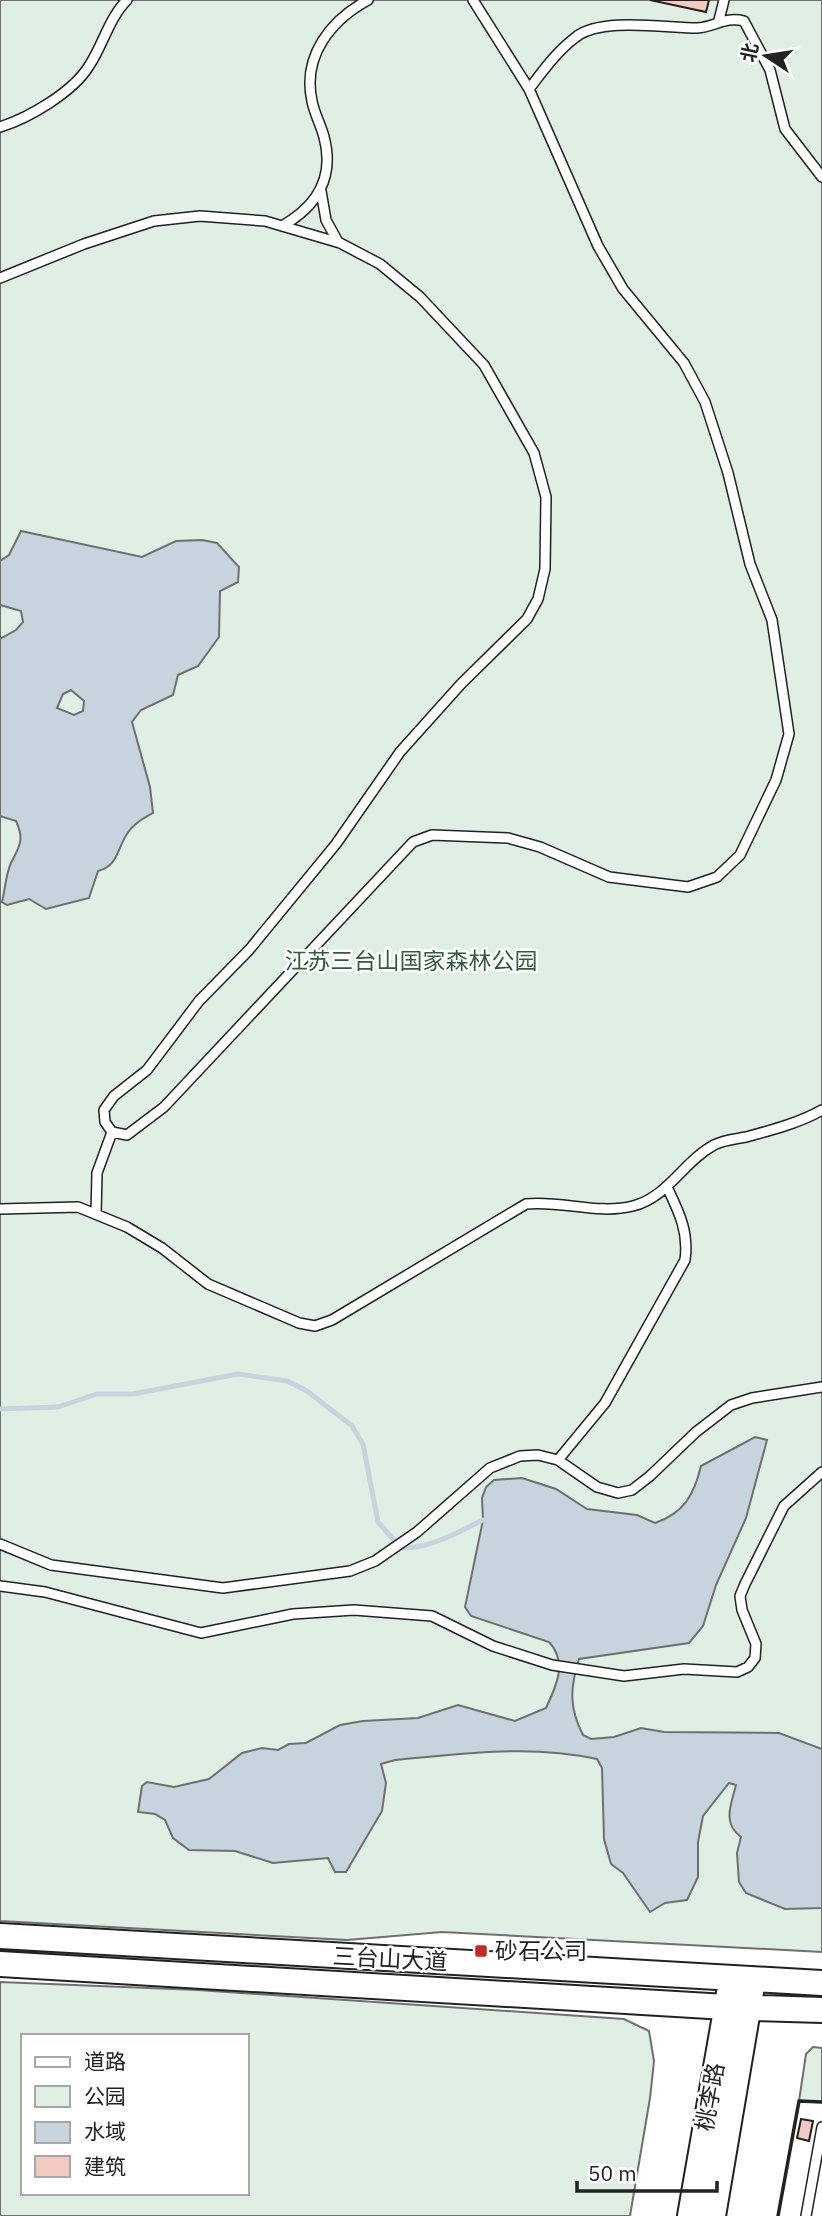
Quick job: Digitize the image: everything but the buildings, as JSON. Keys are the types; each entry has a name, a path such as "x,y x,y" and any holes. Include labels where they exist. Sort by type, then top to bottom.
{"main road":[{"name":"三台山大道","path":"0,1936 822,1983"},
{"name":"三台山大道","path":"0,1964 822,2010"},
{"name":"桃李路","path":"690,2216 742,1979"},
{"name":"桃李路","path":"712,2216 737,2007"}],"lane":[{"path":"0,127 18,121 44,106 88,68 118,9 127,0"},
{"path":"340,243 326,220 321,191 327,149 312,102 310,71 328,31 352,9 368,0"},
{"path":"0,278 84,244 153,221 200,216 265,221 340,243 380,264 420,297 484,365 534,453 546,497 545,569 538,599 527,619 461,684 400,752 336,844 249,950 200,1001 147,1070 114,1096 104,1110 105,1122 113,1132 127,1135 164,1108 413,842 432,835 508,838 540,847 609,877 688,887 717,877 740,855 776,780 789,734 780,658 772,620 750,565 727,473 705,402 684,363 623,289 598,246 529,89 474,0"},
{"path":"719,20 724,0"},
{"path":"529,89 551,61 578,35 597,27 703,27 732,18 744,21 770,69 785,129 822,177"},
{"path":"282,226 301,215 321,191"},
{"path":"0,1209 78,1207 127,1227 162,1248 208,1284 299,1323 315,1326 332,1320 526,1204 543,1202 607,1209 633,1206 653,1198 715,1144 778,1128 822,1110"},
{"path":"96,1214 97,1173 113,1132"},
{"path":"558,1460 605,1403 685,1260 687,1242 681,1215 667,1187"},
{"path":"0,1544 51,1565 223,1588 350,1571 375,1561 395,1547 490,1468 520,1456 538,1455 558,1460 597,1487 618,1493 632,1490 674,1455 696,1432 731,1405 752,1398 822,1387"},
{"path":"0,1586 45,1592 201,1633 293,1614 354,1610 432,1616 493,1646 555,1666 581,1671 624,1676 684,1669 737,1672 748,1667 755,1658 756,1644 742,1610 740,1596 745,1584 784,1506 822,1472"},
{"path":"806,2216 822,2127"}],"green space":[{"name":"江苏三台山国家森林公园","path":"0,0 822,0 822,1952 442,1932 347,1940 0,1921"},
{"path":"0,1982 198,1990 624,2019 649,2031 654,2061 630,2216 0,2216"},
{"path":"813,2047 822,2048 822,2102 799,2101 806,2054"}],"water":[{"path":"21,531 142,557 176,541 202,540 217,543 239,567 238,582 220,591 219,637 198,666 178,675 173,695 141,710 132,722 150,787 153,813 132,827 110,865 98,871 89,898 46,909 29,899 7,905 2,902 8,872 20,838 16,821 0,816 0,639 16,630 23,622 21,611 0,605 0,561 9,555","holes":["71,690 84,701 83,711 74,715 57,708 63,694"]},
{"path":"755,1437 767,1440 746,1518 716,1585 703,1626 689,1643 579,1659 574,1679 573,1707 583,1735 591,1739 614,1737 641,1728 664,1732 779,1733 822,1749 822,1908 785,1909 746,1893 739,1882 737,1853 741,1837 735,1832 730,1820 730,1807 736,1785 729,1783 703,1816 698,1842 698,1877 687,1900 665,1903 650,1912 623,1873 611,1864 604,1839 602,1768 597,1759 572,1754 521,1751 471,1753 395,1760 381,1764 386,1783 382,1811 346,1872 335,1872 328,1858 273,1863 235,1851 189,1850 173,1838 165,1820 155,1814 138,1812 142,1786 147,1782 174,1787 209,1779 242,1753 262,1748 278,1750 289,1744 306,1743 340,1725 418,1718 458,1705 515,1721 546,1708 556,1683 559,1666 555,1650 549,1642 471,1616 465,1607 483,1520 482,1498 486,1487 494,1480 522,1478 556,1489 587,1509 637,1515 655,1523 673,1514 686,1502 695,1486 701,1466"}],"waterway":[{"path":"0,1409 58,1407 97,1394 133,1394 238,1374 287,1381 307,1391 352,1426 363,1444 378,1522 401,1548 433,1543 483,1520"}],"wall":[{"path":"778,2216 799,2101 822,2102"}],"place":[{"name":"砂石公司","path":"481,1951"}]}
